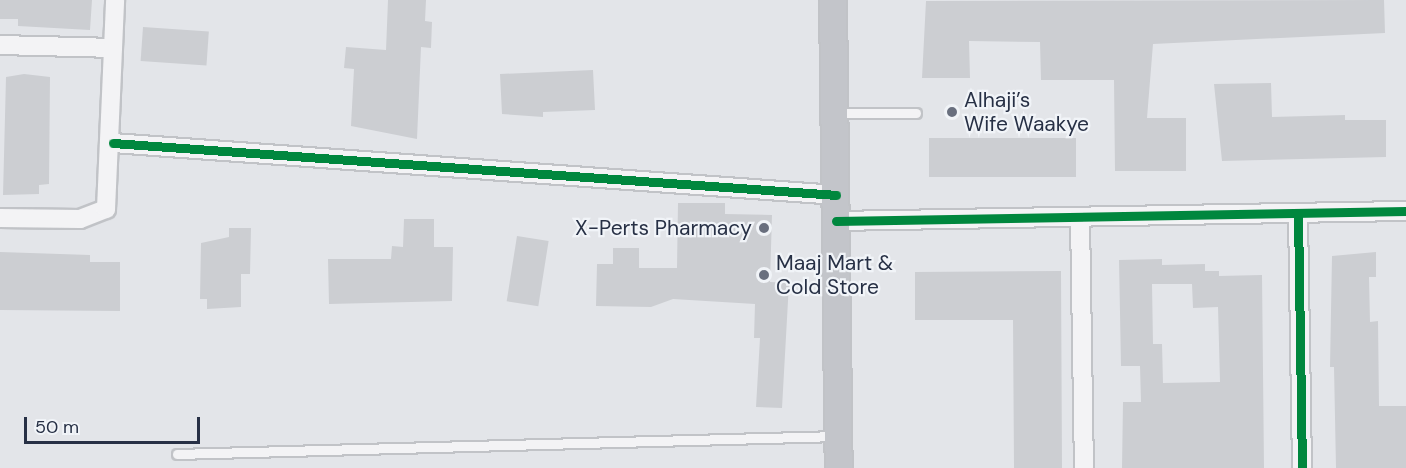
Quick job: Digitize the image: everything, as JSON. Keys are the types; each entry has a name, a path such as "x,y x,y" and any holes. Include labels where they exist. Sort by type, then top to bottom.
{"main road":[{"path":"833,0 839,468"}],"street":[{"path":"0,218 80,219 105,210 112,143 115,0"},
{"path":"0,45 113,48"},
{"path":"112,143 836,195"},
{"path":"836,221 1406,211"},
{"path":"1298,214 1302,468"},
{"path":"1080,217 1084,468"}],"lane":[{"path":"835,112 916,113"},
{"path":"177,454 839,436"}],"building":[{"path":"0,0 92,0 90,30 18,26 18,19 0,19"},
{"path":"388,0 426,0 425,21 432,22 431,48 421,47 417,139 351,126 354,69 344,68 346,47 386,50"},
{"path":"1384,0 1385,33 1153,44 1147,118 1186,118 1186,171 1115,171 1114,80 1041,80 1040,42 969,41 970,78 922,78 926,1"},
{"path":"143,27 209,32 206,66 141,61"},
{"path":"593,70 595,110 543,112 543,117 502,114 500,74"},
{"path":"24,74 50,77 49,184 39,185 39,194 3,195 6,77"},
{"path":"1271,83 1272,117 1345,115 1345,120 1386,120 1386,157 1222,161 1214,84"},
{"path":"929,138 1076,138 1076,177 929,177"},
{"path":"678,203 725,203 725,214 772,215 770,282 789,283 782,408 756,407 760,338 754,338 755,304 673,299 651,307 596,306 597,264 613,264 613,248 639,248 639,268 677,268"},
{"path":"404,219 434,219 434,247 453,247 452,301 329,304 328,259 391,259 392,246 403,247"},
{"path":"229,228 251,228 250,274 241,274 241,307 207,309 207,299 200,299 201,243 229,237"},
{"path":"517,236 549,241 538,306 507,301"},
{"path":"0,252 90,255 90,262 120,262 120,311 0,310"},
{"path":"1376,252 1376,277 1369,277 1370,322 1378,321 1379,406 1406,406 1406,468 1336,468 1334,367 1330,367 1332,256"},
{"path":"1162,259 1162,265 1205,264 1205,271 1219,271 1219,276 1262,275 1264,468 1122,468 1123,402 1141,402 1140,366 1121,366 1119,260","holes":["1152,284 1192,284 1193,308 1218,307 1220,382 1163,383 1162,344 1153,344"]},
{"path":"1061,271 1062,468 1014,468 1013,320 915,320 915,272"}],"cycle path":[{"path":"113,143 836,195"},
{"path":"836,221 1406,211"},
{"path":"1298,214 1302,468"}],"place":[{"name":"Alhaji’s Wife Waakye","path":"952,112"},
{"name":"X-Perts Pharmacy","path":"764,228"},
{"name":"Maaj Mart & Cold Store","path":"764,275"}]}
